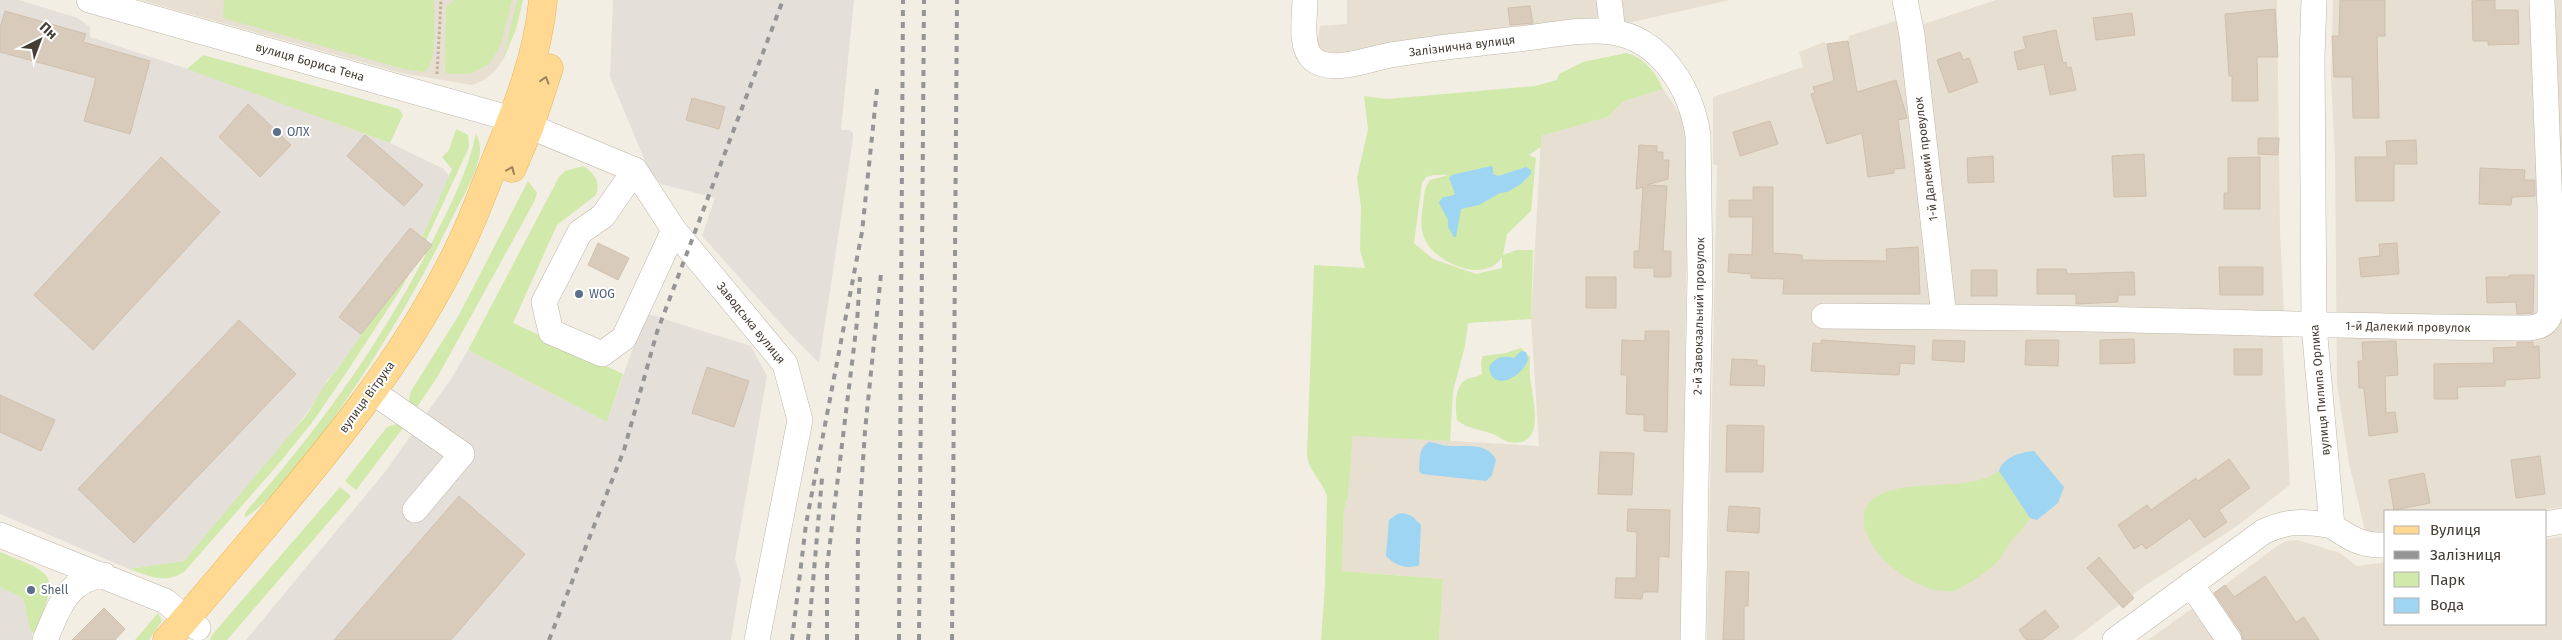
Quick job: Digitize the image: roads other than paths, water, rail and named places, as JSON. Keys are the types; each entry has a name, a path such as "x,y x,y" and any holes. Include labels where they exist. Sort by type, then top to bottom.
{"main road":[{"path":"521,122 543,0"},
{"path":"521,122 548,73 560,0"},
{"name":"вулиця Вітрука","path":"182,633 333,470 379,397 431,332 475,254 521,122"}],"street":[{"name":"вулиця Бориса Тена","path":"89,0 521,122"},
{"name":"Залізнична вулиця","path":"1305,0 1306,50 1313,59 1324,64 1338,65 1404,53 1497,41 1594,31 1613,32"},
{"path":"1609,0 1613,32"},
{"name":"1-й Далекий провулок","path":"1905,0 1912,35 1944,318"},
{"name":"вулиця Пилипа Орлика","path":"2314,0 2312,57 2314,326 2332,526"},
{"name":"1-й Далекий провулок","path":"1824,316 2122,318 2314,326 2530,328 2544,324 2549,320 2550,208 2542,0"},
{"name":"2-й Завокзальний провулок","path":"1613,32 1635,39 1656,53 1672,70 1685,90 1692,107 1698,135 1700,276 1693,640"},
{"path":"521,122 635,170 603,216 580,232 544,302 551,332 602,354 624,338 674,230"},
{"name":"Заводська вулиця","path":"635,170 674,230 785,364 800,420 757,640"},
{"path":"379,397 462,454 415,510"},
{"path":"2115,640 2263,532 2280,524 2306,521 2332,526 2349,538 2369,546 2384,545"},
{"path":"2547,524 2562,521"},
{"path":"0,535 165,601 182,633"},
{"path":"45,640 69,592 80,581 104,575"},
{"path":"2191,584 2229,640"}],"water":[{"path":"1493,167 1493,174 1498,176 1526,167 1531,170 1531,174 1521,184 1507,192 1500,193 1479,205 1461,209 1456,237 1454,237 1439,203 1444,197 1455,194 1449,178 1452,175"},
{"path":"1521,351 1526,352 1528,359 1520,372 1501,381 1491,375 1489,367 1494,361 1503,357 1514,358"},
{"path":"1429,442 1446,446 1475,447 1487,450 1496,460 1492,475 1486,481 1422,474 1419,471 1420,455 1425,445"},
{"path":"2034,451 2064,487 2058,503 2037,520 2030,518 1999,471 2008,459 2018,454"},
{"path":"1403,513 1412,516 1421,525 1419,565 1410,567 1401,566 1386,556 1389,520 1397,514"}],"railway":[{"path":"549,640 624,450 657,332 783,0"},
{"path":"899,640 903,0"},
{"path":"919,640 924,0"},
{"path":"952,640 957,0"},
{"path":"792,640 806,524 862,232 877,89"},
{"path":"857,640 858,537 865,431 881,274"},
{"path":"827,640 827,567 857,322 860,277"},
{"path":"808,640 822,478"}],"place":[{"name":"ОЛХ","path":"277,132"},
{"name":"WOG","path":"579,294"},
{"name":"Shell","path":"31,590"}]}
